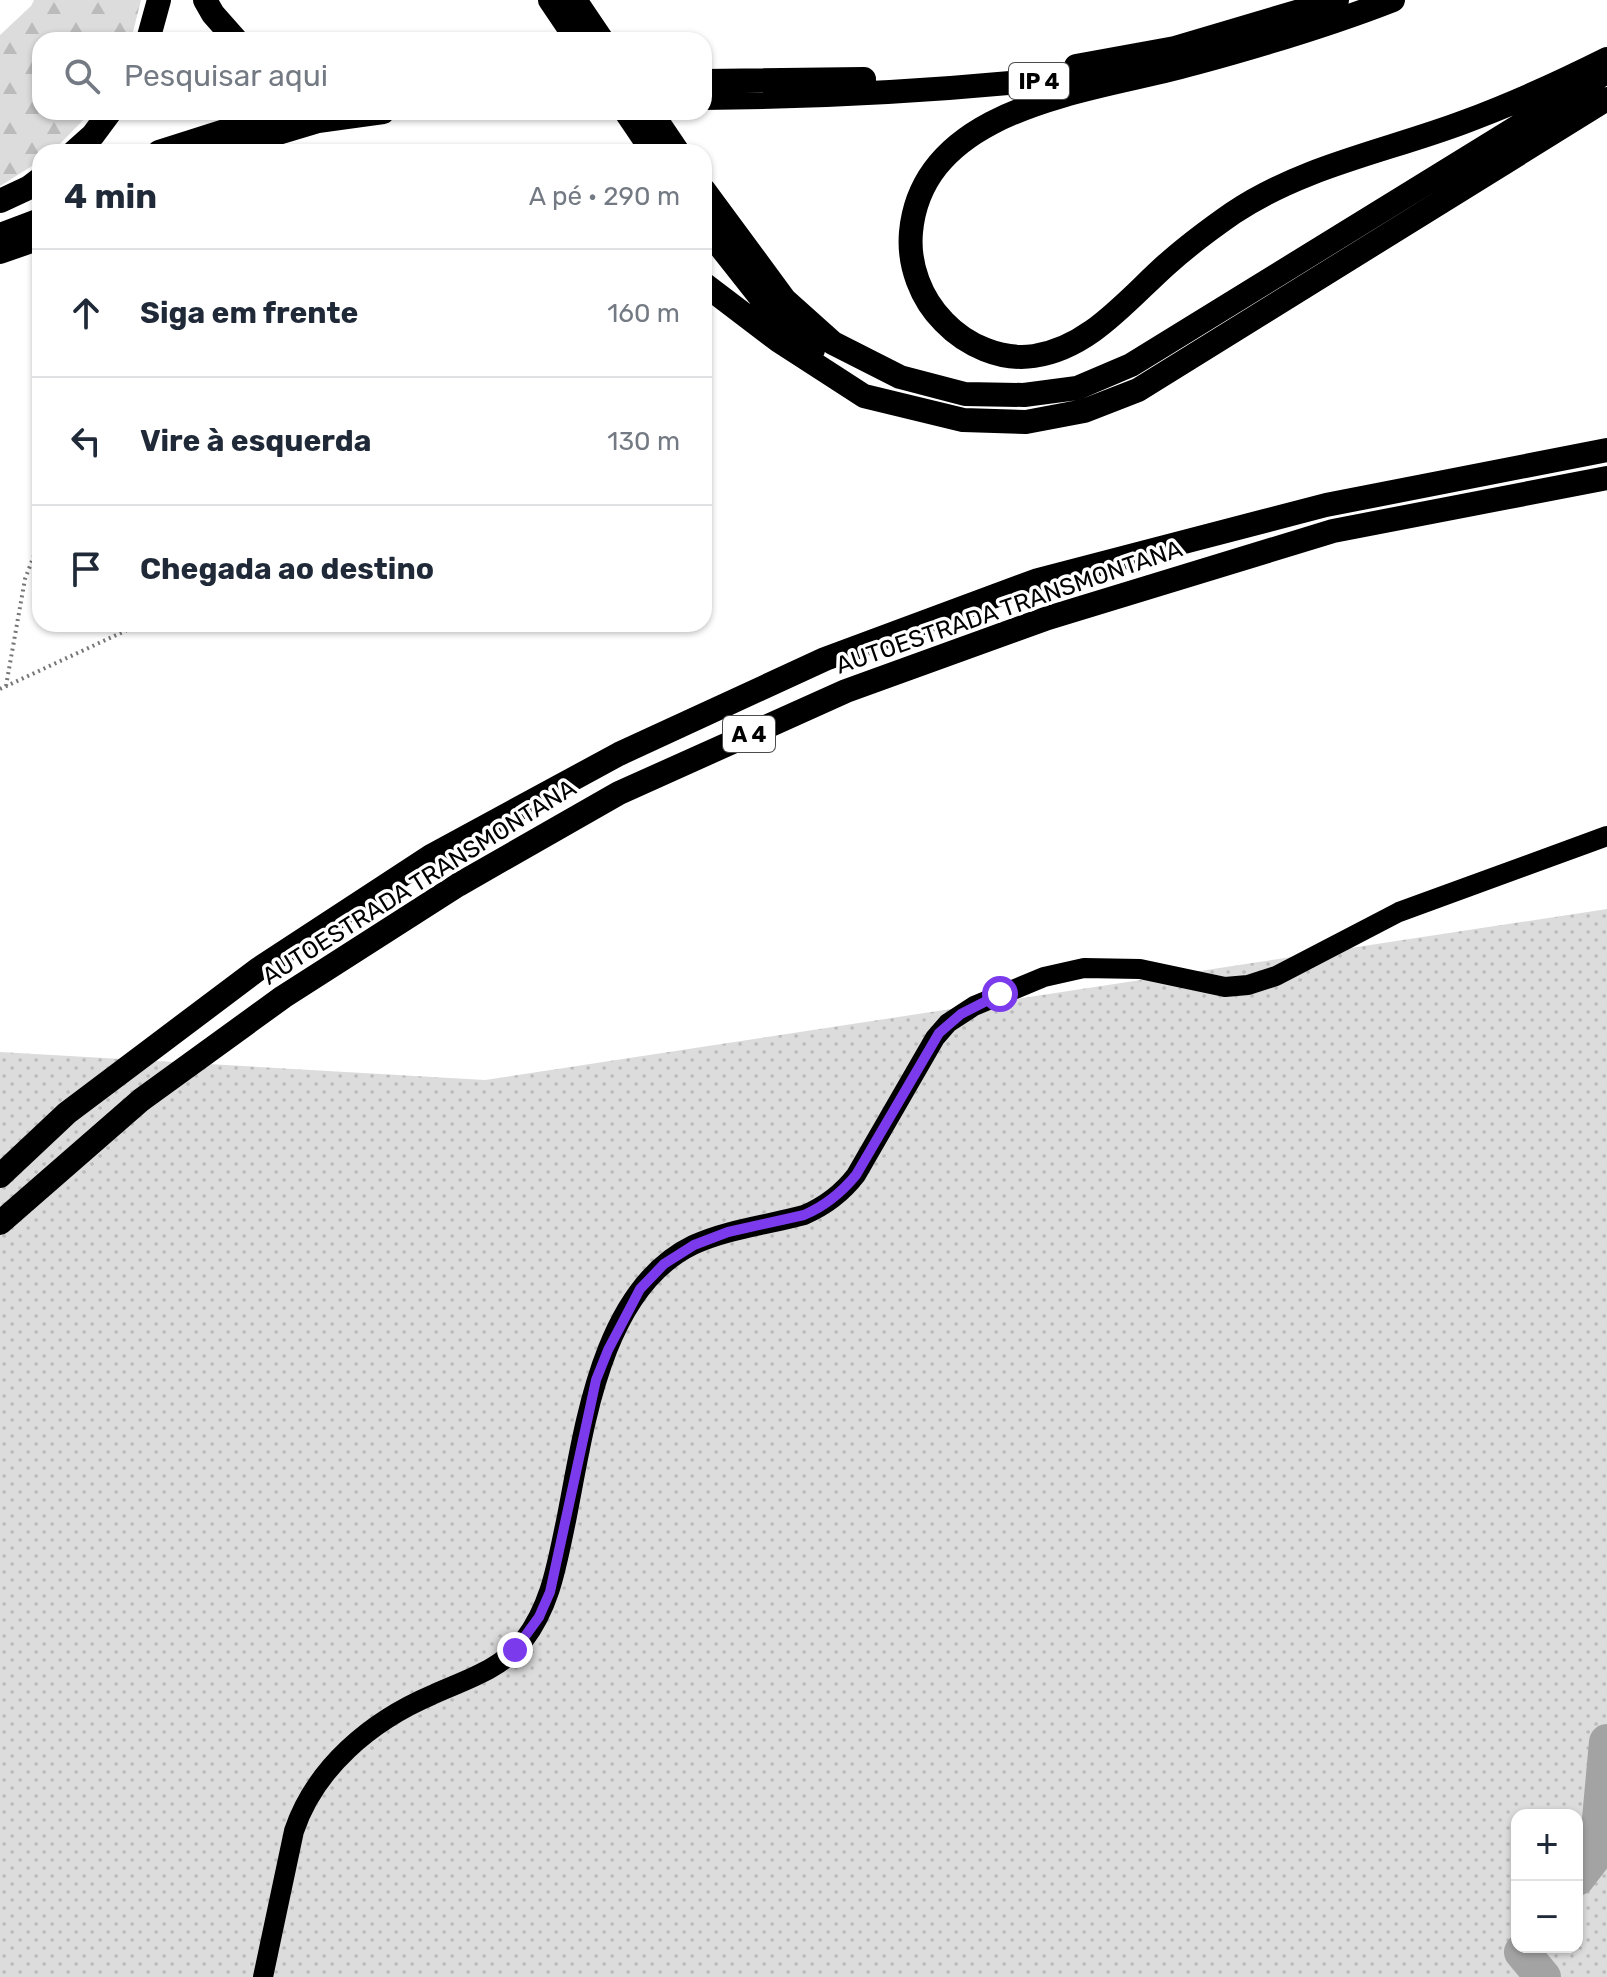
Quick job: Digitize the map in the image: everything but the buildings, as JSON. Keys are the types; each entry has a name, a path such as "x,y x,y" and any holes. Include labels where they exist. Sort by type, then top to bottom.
{"highway":[{"path":"150,32 159,0"},
{"path":"205,0 229,32"},
{"path":"550,0 572,32"},
{"path":"575,0 597,32"},
{"name":"IP 4","path":"712,80 951,77 1060,68 1175,48 1337,0"},
{"name":"IP 4","path":"712,98 809,98 1110,73 1216,49 1363,0"},
{"path":"1393,0 1311,29 1193,64 1093,87 1025,107 973,135 952,151 935,171 922,192 912,218 909,246 917,279 930,308 955,333 991,353 1030,357 1061,350 1093,332 1169,263 1235,212 1286,184 1349,158 1463,122 1607,59"},
{"path":"712,213 785,300 833,343 900,377 965,394 1024,395 1077,388 1142,358 1607,71"},
{"path":"712,290 779,341 864,396 892,400 963,420 1026,422 1084,411 1138,390 1607,99"},
{"path":"83,144 104,120"},
{"path":"184,144 260,120"},
{"path":"242,144 325,120"},
{"path":"631,120 648,144"},
{"path":"656,120 673,144"},
{"path":"0,201 32,185"},
{"path":"0,218 32,204"},
{"path":"712,214 772,312 818,354 892,400"},
{"path":"0,235 32,223"},
{"path":"0,252 32,241"},
{"name":"AUTOESTRADA TRANSMONTANA","path":"0,1176 67,1113 257,970 431,856 619,754 825,659 1038,580 1326,505 1607,450"},
{"name":"AUTOESTRADA TRANSMONTANA","path":"0,1223 141,1100 283,997 458,885 619,793 846,691 1048,618 1333,531 1607,478"}],"main road":[{"path":"263,1977 294,1831 301,1810 321,1778 348,1750 394,1715 496,1667 522,1642 539,1617 553,1583 600,1369 636,1296 645,1282 664,1264 687,1249 719,1235 804,1215 841,1191 856,1175 935,1038 948,1023 974,1006 1051,975 1095,967 1140,969 1225,987 1259,983 1407,909 1607,836"}],"path":[{"path":"6,686 25,579 32,561"},
{"path":"0,689 123,632"}],"green space":[{"path":"34,0 141,0 133,32 32,32 32,120 83,120 60,144 32,144 32,166 0,186 0,35"},
{"path":"1607,909 1607,1977 0,1977 0,1052 485,1080"}],"waterway":[{"path":"1583,1870 1597,1852 1607,1742"},
{"path":"1523,1953 1543,1977"}],"route":[{"path":"515,1650 539,1617 550,1592 596,1380 613,1340 645,1282 672,1258 694,1245 728,1232 804,1215 841,1191 856,1175 939,1033 961,1014 1000,994"}]}
